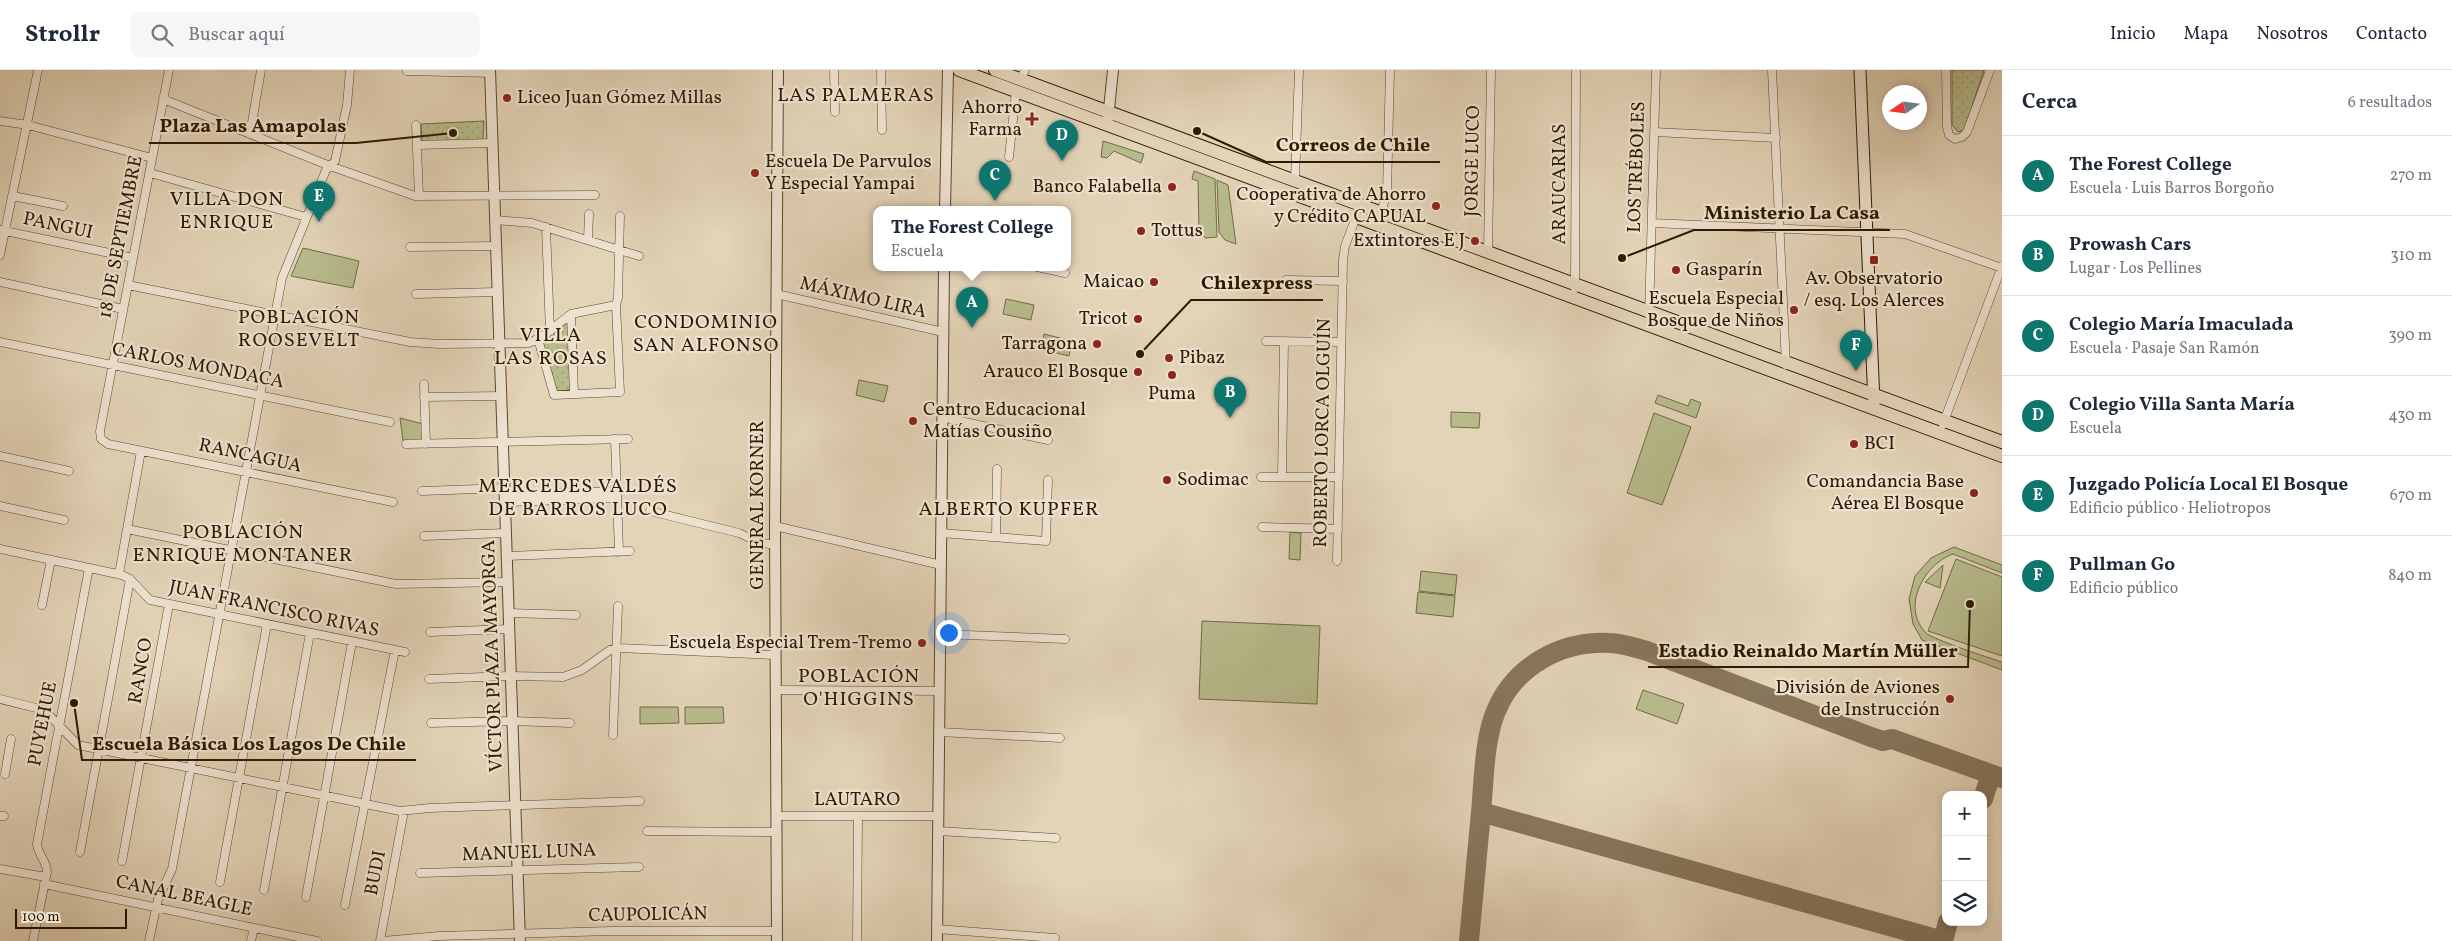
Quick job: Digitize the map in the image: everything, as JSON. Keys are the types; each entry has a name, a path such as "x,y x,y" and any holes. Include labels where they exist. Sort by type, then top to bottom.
{"main road":[{"path":"959,70 1021,80 1106,125 2002,456"},
{"path":"995,70 2002,442"},
{"path":"1860,70 1875,394 1874,408"}],"street":[{"path":"0,255 3,231 13,196 38,70"},
{"name":"18 DE SEPTIEMBRE","path":"101,439 100,434 123,309 169,70"},
{"path":"250,134 262,70"},
{"path":"149,941 156,907 172,869 259,394 286,266 326,170 335,161 348,98 350,70"},
{"name":"GENERAL KORNER","path":"777,936 774,526 778,70"},
{"path":"834,70 835,112"},
{"path":"881,70 882,130"},
{"path":"945,206 948,70"},
{"path":"1106,125 1110,112 1113,70"},
{"path":"1295,181 1299,70"},
{"path":"1381,213 1387,192 1390,70"},
{"name":"JORGE LUCO","path":"1488,252 1491,70"},
{"name":"ARAUCARIAS","path":"1571,297 1576,285 1576,70"},
{"name":"LOS TRÉBOLES","path":"1649,326 1656,70"},
{"path":"1772,70 1787,376"},
{"path":"1946,70 1947,127 1949,135 1955,139 1962,137 1967,132 1990,70"},
{"path":"407,71 491,72"},
{"name":"VÍCTOR PLAZA MAYORGA","path":"491,72 520,938"},
{"path":"1009,157 1021,80"},
{"path":"164,99 330,166 419,196 595,195"},
{"path":"0,121 28,125 152,158"},
{"path":"416,125 419,196"},
{"path":"1654,132 1776,138"},
{"path":"417,145 493,143"},
{"path":"150,173 306,217"},
{"path":"13,196 63,206"},
{"path":"588,240 589,214"},
{"path":"538,339 554,395 620,392 616,305 618,298 620,216"},
{"name":"ROBERTO LORCA OLGUÍN","path":"1337,561 1342,281 1344,252 1356,217"},
{"path":"495,220 523,221 639,256"},
{"path":"1652,223 1912,235 2002,267 1940,432"},
{"path":"546,227 550,331"},
{"name":"PANGUI","path":"3,231 133,258"},
{"path":"410,247 496,246"},
{"path":"937,941 944,271"},
{"path":"1056,271 1065,273"},
{"path":"1286,280 1342,281"},
{"path":"0,282 123,309"},
{"path":"128,285 410,342 526,344 550,331 570,314 616,305"},
{"path":"416,294 497,292"},
{"name":"MÁXIMO LIRA","path":"776,294 943,332"},
{"path":"570,314 574,394"},
{"path":"1266,341 1341,342"},
{"path":"1282,477 1284,341"},
{"name":"CARLOS MONDACA","path":"0,342 390,422"},
{"path":"424,384 426,444"},
{"path":"424,397 501,396"},
{"path":"942,417 1048,440"},
{"name":"RANCAGUA","path":"101,439 108,444 393,502"},
{"path":"615,439 619,552"},
{"path":"406,444 503,444 628,439"},
{"path":"119,574 141,450"},
{"path":"0,456 69,471"},
{"path":"996,536 997,469"},
{"path":"1261,476 1339,477"},
{"path":"941,533 1046,541 1048,480"},
{"path":"422,491 505,495 617,494"},
{"path":"0,506 64,520"},
{"path":"650,511 738,533 758,542 775,545"},
{"path":"774,526 941,565"},
{"path":"1262,527 1338,529"},
{"path":"127,529 402,585 508,582"},
{"path":"424,536 506,533"},
{"name":"JUAN FRANCISCO RIVAS","path":"0,549 119,574 130,579 147,598 169,604 404,652"},
{"path":"507,556 630,551"},
{"path":"42,605 51,560"},
{"name":"PUYEHUE","path":"45,880 47,866 38,850 37,844 89,568"},
{"path":"80,852 130,579"},
{"name":"RANCO","path":"122,861 169,604"},
{"path":"613,735 618,606"},
{"path":"509,613 576,615"},
{"path":"220,882 267,624"},
{"path":"430,632 510,629"},
{"path":"264,890 310,633"},
{"path":"940,634 1065,639"},
{"path":"306,897 352,642"},
{"path":"429,679 511,676 557,677 570,675 616,649 776,655"},
{"path":"345,906 395,650"},
{"path":"776,690 940,691"},
{"path":"0,699 41,708 77,744 404,811 430,808 640,802"},
{"path":"431,723 512,721 570,723"},
{"path":"940,732 1060,738"},
{"path":"5,774 4,758 11,739"},
{"name":"BUDI","path":"382,941 404,811"},
{"name":"LAUTARO","path":"776,816 938,816"},
{"path":"858,816 858,941"},
{"path":"938,830 1056,838"},
{"path":"647,831 777,832"},
{"name":"MANUEL LUNA","path":"420,873 639,866"},
{"name":"CANAL BEAGLE","path":"0,870 156,907 317,941"},
{"path":"33,941 45,880"},
{"path":"251,941 254,928"},
{"path":"937,929 1055,938"},
{"name":"CAUPOLICÁN","path":"382,941 424,937 520,938 654,930 777,936"}],"green space":[{"path":"1952,70 1984,70 1964,130 1958,132 1952,125"},
{"path":"484,121 483,141 422,144 421,124"},
{"path":"1103,141 1144,154 1141,163 1114,151 1107,158 1101,157"},
{"path":"1194,171 1215,179 1217,237 1205,238 1199,229 1198,181 1192,179"},
{"path":"1217,180 1228,185 1236,244 1225,240 1219,232"},
{"path":"303,248 359,261 353,288 291,276"},
{"path":"1006,299 1034,305 1031,320 1003,314"},
{"path":"569,321 571,390 555,392 542,344"},
{"path":"1044,334 1072,341 1069,356 1041,349"},
{"path":"859,380 888,386 884,402 856,395"},
{"path":"1658,395 1688,406 1691,399 1701,403 1696,418 1655,403"},
{"path":"1451,412 1480,413 1479,428 1451,427"},
{"path":"1654,413 1691,427 1662,505 1627,493"},
{"path":"400,418 423,424 424,440 403,441"},
{"path":"1290,532 1301,533 1300,560 1289,559"},
{"path":"1954,547 2002,565 2002,573 1953,554 1943,559 1925,576 1919,587 1915,611 1919,622 1930,636 2002,662 2002,670 1922,640 1913,624 1909,599 1915,576 1931,558"},
{"path":"1956,559 2002,577 2002,656 1928,631"},
{"path":"1943,565 1940,588 1925,582"},
{"path":"1421,571 1457,575 1455,595 1419,591"},
{"path":"1418,592 1455,596 1453,617 1416,613"},
{"path":"1202,621 1320,626 1317,704 1199,699"},
{"path":"1643,690 1684,704 1677,724 1636,709"},
{"path":"640,707 678,707 679,723 640,724"},
{"path":"685,707 723,707 724,723 685,724"}],"taxiway":[{"path":"1481,812 1489,734 1496,711 1504,695 1515,681 1542,659 1574,646 1591,643 1619,644 1647,651 1871,737 1883,741 1892,739 2002,778"},
{"path":"1986,791 1991,774"},
{"path":"1469,941 1481,812 1943,941"},
{"path":"1943,941 1947,926"}],"place":[{"name":"Liceo Juan Gómez Millas","path":"507,98"},
{"name":"Ahorro Farma","path":"1032,119"},
{"name":"Correos de Chile","path":"1197,131"},
{"name":"Plaza Las Amapolas","path":"453,133"},
{"name":"Colegio Villa Santa María","path":"1062,161"},
{"name":"Escuela De Parvulos Y Especial Yampai","path":"755,173"},
{"name":"Banco Falabella","path":"1172,187"},
{"name":"Colegio María Imaculada","path":"995,201"},
{"name":"Cooperativa de Ahorro y Crédito CAPUAL","path":"1436,206"},
{"name":"Juzgado Policía Local El Bosque","path":"319,222"},
{"name":"Tottus","path":"1141,231"},
{"name":"Extintores E J","path":"1475,241"},
{"name":"Ministerio La Casa","path":"1622,258"},
{"name":"Av. Observatorio / esq. Los Alerces","path":"1874,260"},
{"name":"Gasparín","path":"1676,270"},
{"name":"Maicao","path":"1154,282"},
{"name":"Escuela Especial Bosque de Niños","path":"1794,310"},
{"name":"Tricot","path":"1138,319"},
{"name":"The Forest College","path":"972,328"},
{"name":"Tarragona","path":"1097,344"},
{"name":"Chilexpress","path":"1140,354"},
{"name":"Pibaz","path":"1169,358"},
{"name":"Pullman Go","path":"1856,371"},
{"name":"Arauco El Bosque","path":"1138,372"},
{"name":"Puma","path":"1172,375"},
{"name":"Prowash Cars","path":"1230,418"},
{"name":"Centro Educacional Matías Cousiño","path":"913,421"},
{"name":"BCI","path":"1854,444"},
{"name":"Sodimac","path":"1167,480"},
{"name":"Comandancia Base Aérea El Bosque","path":"1974,493"},
{"name":"Estadio Reinaldo Martín Müller","path":"1970,604"},
{"name":"Escuela Especial Trem-Tremo","path":"922,643"},
{"name":"División de Aviones de Instrucción","path":"1950,699"},
{"name":"Escuela Básica Los Lagos De Chile","path":"74,703"}],"district":[{"name":"LAS PALMERAS","path":"856,96"},
{"name":"VILLA DON ENRIQUE","path":"227,212"},
{"name":"POBLACIÓN ROOSEVELT","path":"299,330"},
{"name":"CONDOMINIO SAN ALFONSO","path":"706,334"},
{"name":"VILLA LAS ROSAS","path":"551,348"},
{"name":"MERCEDES VALDÉS DE BARROS LUCO","path":"578,498"},
{"name":"ALBERTO KUPFER","path":"1009,510"},
{"name":"POBLACIÓN ENRIQUE MONTANER","path":"243,544"},
{"name":"POBLACIÓN O'HIGGINS","path":"859,688"}]}
